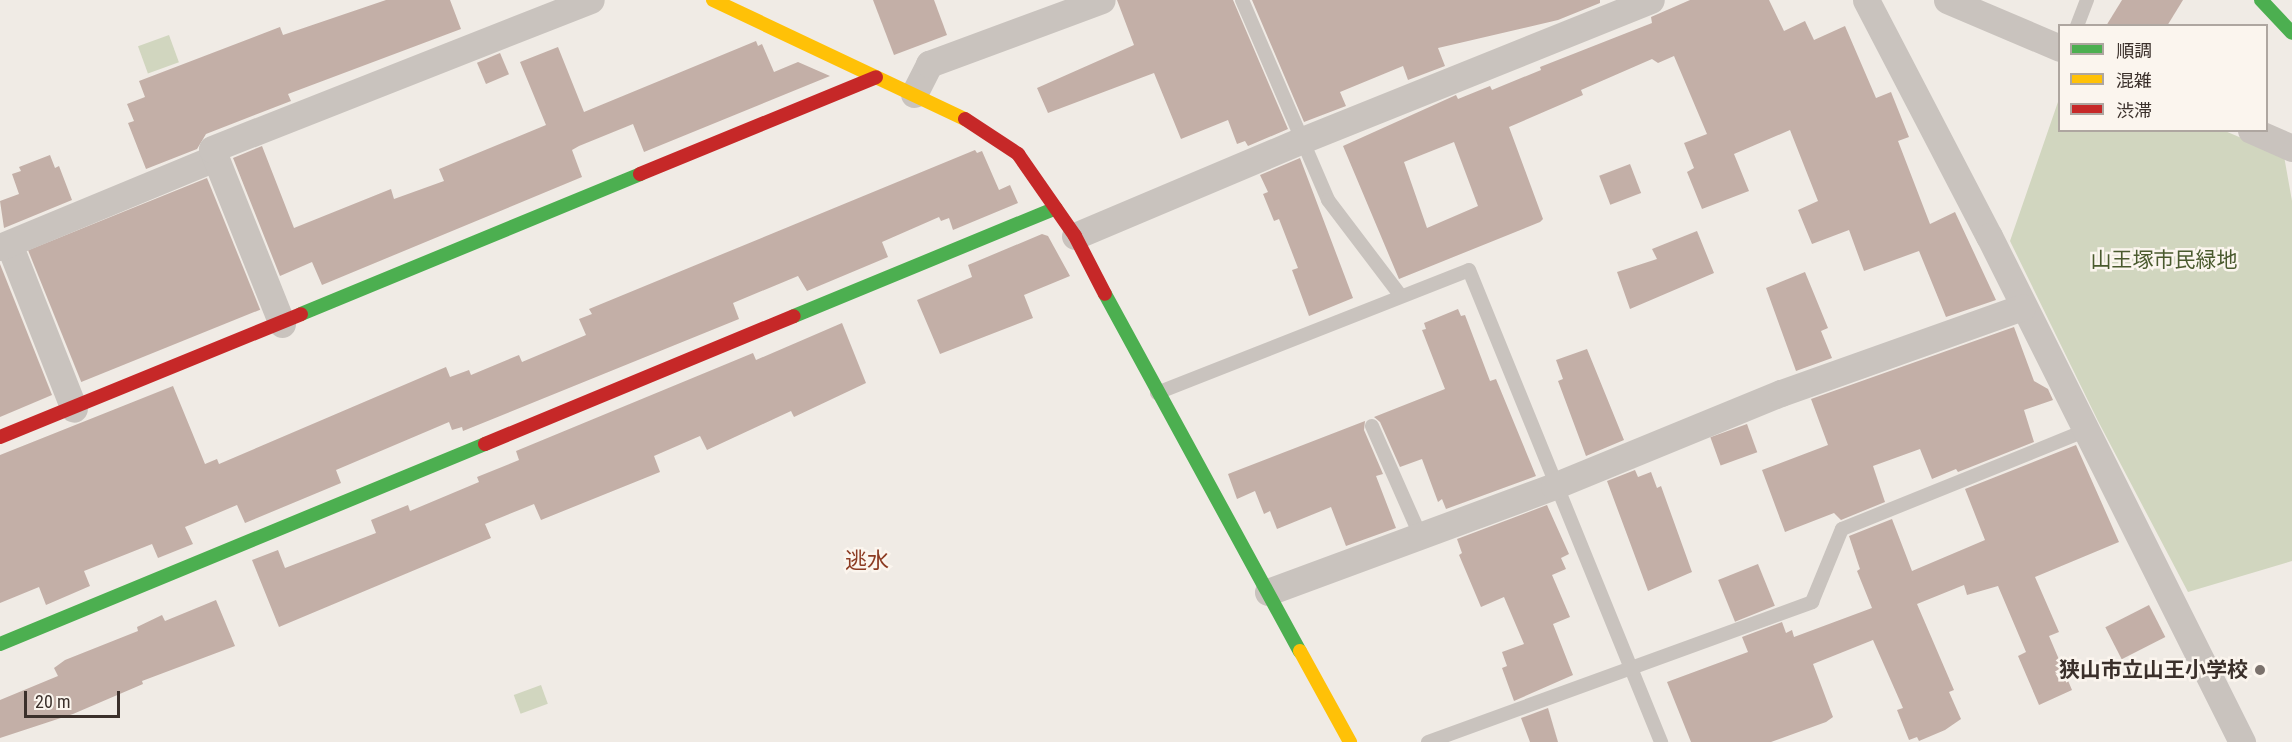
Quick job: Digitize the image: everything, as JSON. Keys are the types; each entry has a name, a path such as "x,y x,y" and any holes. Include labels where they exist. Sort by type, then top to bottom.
{"street":[{"path":"282,324 212,149 591,0"},
{"path":"713,0 915,94 996,136 1018,154 1075,236 1157,393 1350,742"},
{"path":"915,94 929,64 1102,0"},
{"path":"1075,236 1300,141 1652,0"},
{"path":"1866,0 2242,742"},
{"path":"1947,0 2058,47"},
{"path":"2261,0 2289,25"},
{"path":"0,437 282,324 876,77"},
{"path":"2256,132 2292,148"},
{"path":"74,409 4,245 215,158"},
{"path":"0,644 1056,208"},
{"path":"1268,592 1554,486 1781,393 2022,307"}],"lane":[{"path":"1242,0 1300,141 1328,200 1400,295"},
{"path":"2078,24 2087,0"},
{"path":"1157,393 1400,295 1469,270 1554,486 1633,669 1661,742"},
{"path":"1372,426 1420,536"},
{"path":"1428,742 1812,602 1842,529 2085,431"}],"green space":[{"path":"169,35 179,62 148,74 138,46"},
{"name":"山王塚市民緑地","path":"2058,102 2058,132 2227,132 2284,156 2292,201 2292,561 2188,592 2098,421 2010,241"},
{"path":"541,685 548,704 521,714 514,695"}],"building":[{"path":"386,0 450,0 461,29 288,94 291,101 206,134 197,149 146,169 128,123 134,121 127,104 145,97 139,81 280,27 283,35"},
{"path":"873,0 934,0 947,35 894,55"},
{"path":"1117,0 1233,0 1288,129 1248,146 1245,141 1237,144 1228,120 1181,139 1154,73 1048,113 1037,88 1134,45"},
{"path":"1252,0 1600,0 1600,3 1558,20 1438,48 1445,66 1408,80 1403,66 1340,92 1346,106 1304,122"},
{"path":"1690,0 1769,0 1784,31 1805,21 1814,40 1845,26 1876,98 1891,92 1909,137 1898,141 1930,224 1955,212 1996,300 1946,317 1919,251 1864,271 1849,230 1812,244 1798,210 1818,201 1790,130 1734,154 1749,191 1702,209 1687,172 1694,168 1684,143 1707,134 1674,56 1658,63 1652,59 1581,90 1583,95 1509,127 1543,219 1399,279 1343,146 1456,95 1458,99 1490,86 1492,90 1541,70 1540,67 1652,23 1651,17","holes":["1454,142 1478,206 1427,228 1404,162"]},
{"path":"2122,0 2183,0 2168,24 2107,24"},
{"path":"756,41 758,46 762,44 774,72 798,62 830,76 644,152 633,124 579,146 572,150 582,177 322,285 312,262 280,276 233,158 262,146 294,228 391,189 394,199 444,181 439,169 546,125 520,62 558,47 584,112"},
{"path":"500,53 509,74 486,84 477,63"},
{"path":"975,150 977,153 982,151 999,190 1010,185 1018,203 953,230 949,218 941,221 939,217 882,242 888,257 807,291 798,276 733,303 739,319 463,431 462,427 452,430 449,422 336,470 341,483 245,523 237,505 185,527 193,544 158,558 152,544 84,571 90,586 46,605 39,587 0,603 0,455 173,386 205,464 217,459 219,464 446,367 450,377 469,370 471,375 519,355 522,362 586,335 579,319 592,314 589,309"},
{"path":"50,155 55,168 59,166 72,200 4,228 0,201 19,194 12,174 21,171 19,167"},
{"path":"1300,158 1353,298 1309,316 1292,270 1298,268 1279,219 1274,221 1263,194 1268,192 1260,175"},
{"path":"1630,164 1641,193 1610,205 1599,176"},
{"path":"207,178 260,310 81,382 28,250"},
{"path":"1697,231 1714,273 1630,309 1617,272 1657,259 1652,249"},
{"path":"1042,234 1048,236 1070,276 1024,295 1033,318 940,354 917,300 972,277 968,265"},
{"path":"0,264 52,395 0,417"},
{"path":"1805,272 1828,328 1821,331 1832,358 1796,371 1766,288"},
{"path":"1458,309 1461,316 1465,315 1490,381 1496,379 1536,476 1446,509 1442,499 1438,502 1422,459 1400,467 1380,422 1374,417 1445,389 1422,330 1426,329 1424,323"},
{"path":"842,323 866,383 794,417 791,411 707,450 700,436 654,456 660,472 541,520 534,504 485,524 491,538 279,627 252,560 278,550 285,568 376,533 371,520 408,505 410,511 479,482 477,477 519,460 516,451 753,353 756,360"},
{"path":"2014,327 2034,381 2048,389 2053,400 2024,410 2034,442 1958,472 1956,469 1932,479 1920,449 1873,466 1885,502 1841,520 1834,513 1785,532 1762,470 1828,445 1811,399"},
{"path":"1587,349 1624,440 1586,456 1558,381 1563,379 1556,360"},
{"path":"1365,421 1364,430 1383,474 1376,476 1396,528 1346,546 1331,507 1277,529 1270,511 1264,514 1255,491 1237,499 1228,474"},
{"path":"1747,424 1757,452 1721,466 1710,437"},
{"path":"2076,445 2119,542 2035,577 2059,632 2049,636 2072,690 2039,705 2018,656 2026,652 1998,586 1967,595 1964,585 1917,604 1954,690 1949,692 1961,719 1945,730 1919,741 1917,737 1909,740 1897,710 1903,708 1873,640 1813,664 1833,717 1826,722 1771,742 1691,742 1667,682 1748,652 1742,637 1782,622 1786,633 1792,630 1794,637 1872,608 1857,571 1860,569 1849,536 1892,519 1912,571 1985,540 1965,489"},
{"path":"1635,470 1638,477 1651,472 1657,488 1661,486 1692,572 1648,591 1607,481"},
{"path":"1547,505 1569,554 1561,558 1566,569 1552,575 1570,617 1553,624 1573,675 1514,701 1502,668 1507,666 1502,652 1524,644 1504,597 1481,607 1459,555 1462,553 1457,539"},
{"path":"1758,564 1775,606 1735,622 1718,580"},
{"path":"216,600 235,646 142,681 143,684 73,714 0,738 0,700 58,676 54,668 65,660 138,631 137,627 162,615 165,621"},
{"path":"2149,605 2165,637 2122,659 2105,627"},
{"path":"1548,708 1558,742 1530,742 1521,718"}],"traffic: fast":[{"path":"2261,0 2292,33"},
{"path":"301,314 640,174"},
{"path":"794,316 1056,208"},
{"path":"1105,294 1300,651"},
{"path":"0,644 485,444"}],"traffic: slow":[{"path":"713,0 965,119"},
{"path":"1300,651 1350,742"}],"traffic: jam":[{"path":"640,174 876,77"},
{"path":"965,119 1018,154 1075,236 1105,294"},
{"path":"0,437 301,314"},
{"path":"485,444 794,316"}],"place":[{"name":"狭山市立山王小学校","path":"2260,670"}],"district":[{"name":"逃水","path":"867,561"}]}
